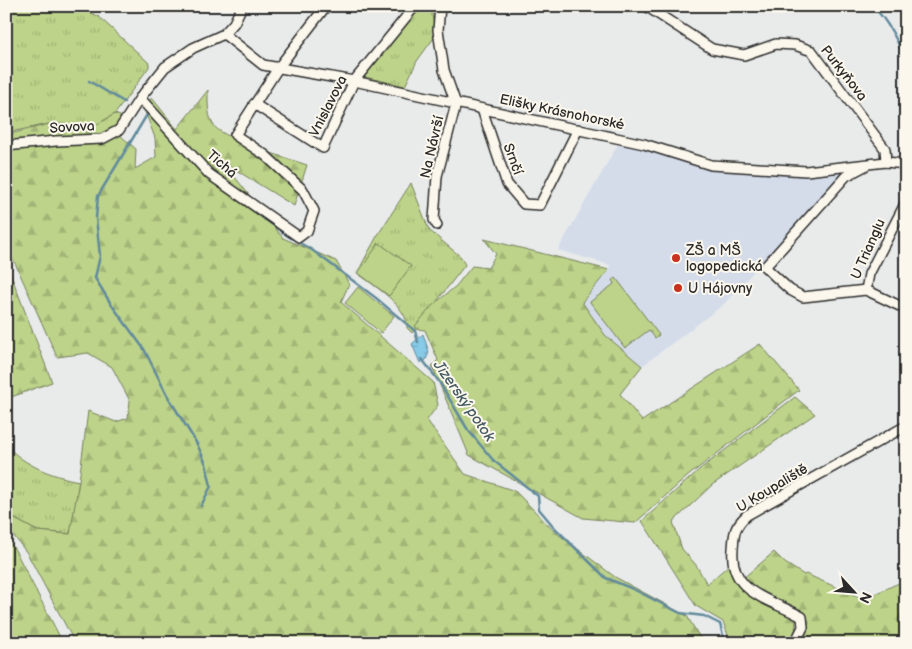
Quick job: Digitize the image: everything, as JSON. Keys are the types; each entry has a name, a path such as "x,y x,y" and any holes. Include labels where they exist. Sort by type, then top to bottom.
{"street":[{"path":"224,34 234,23 242,6"},
{"path":"254,104 278,68 326,6"},
{"name":"Vnislavova","path":"254,104 322,148 354,82 415,6"},
{"path":"440,6 438,30 444,70 456,104"},
{"name":"Purkyňova","path":"646,6 712,49 744,55 776,44 795,45 812,51 885,149 886,162"},
{"name":"Sovova","path":"6,146 56,141 102,140 119,130 140,98 165,67 192,48 224,34"},
{"name":"Elišky Krásnohorské","path":"224,34 262,65 354,82 578,129 644,144 711,165 806,171 886,162 906,164"},
{"name":"Tichá","path":"140,98 210,174 299,237 307,231 314,211 303,190 265,155 234,136 254,104"},
{"name":"Na Návrší","path":"437,225 434,220 437,176 456,104"},
{"name":"Srnčí","path":"482,109 507,184 524,204 540,205 578,129"},
{"name":"U Trianglu","path":"869,164 846,176 766,267 790,290 803,297 866,290 869,274 906,202"},
{"path":"866,290 906,309"},
{"name":"U Koupaliště","path":"795,643 803,627 802,617 748,590 740,582 736,574 733,554 734,532 739,523 748,515 906,426"}],"shaded area":[{"name":"ZŠ a MŠ logopedická","path":"629,144 678,160 723,171 801,174 838,171 841,175 723,305 642,366 605,335 582,302 609,270 610,265 558,250 617,146"}],"green space":[{"path":"6,6 75,6 98,16 149,63 149,67 115,114 96,125 49,124 6,133"},
{"path":"420,6 433,6 432,15 436,35 417,61 405,86 364,77"},
{"path":"208,90 208,109 212,123 221,132 258,148 307,165 294,206 223,162 283,238 336,261 349,284 341,302 433,382 438,405 427,420 465,474 515,491 554,531 615,577 687,616 703,643 75,643 27,553 6,526 6,514 37,531 70,534 88,411 116,422 128,418 130,401 112,367 88,353 57,357 15,263 6,248 6,135 49,124 96,125 115,114 120,116 121,136 136,149 135,169 156,157 155,138 143,106 152,98 177,129"},
{"path":"411,183 429,230 461,257 465,265 412,333 407,328 402,312 389,297 357,273 376,238"},
{"path":"484,239 609,270 582,302 605,335 642,366 620,394 642,421 760,344 799,390 688,476 635,523 583,518 469,455 432,366 438,360 425,330 415,329 417,328 415,326 433,305 456,286 472,266 488,268 496,254"},
{"path":"379,243 411,266 389,296 358,273"},
{"path":"6,262 52,382 6,399"},
{"path":"616,278 659,335 655,338 649,330 625,348 590,302 614,284 612,280"},
{"path":"358,287 394,316 381,333 345,303"},
{"path":"795,397 815,414 712,485 673,522 682,549 696,565 707,584 729,565 734,577 748,594 796,621 795,634 791,643 731,643 723,622 696,606 642,521 700,469"},
{"path":"6,445 22,459 40,469 79,481 71,534 37,531 6,514"},
{"path":"6,537 15,550 63,643 6,643"},
{"path":"774,552 785,563 804,575 806,574 863,599 899,583 906,572 906,643 800,643 809,622 803,611 742,579"}],"water":[{"path":"423,334 429,352 426,360 420,363 412,344"}],"waterway":[{"path":"873,6 893,33 906,63"},
{"name":"Jizerský potok","path":"89,81 124,102"},
{"path":"148,113 98,196 96,218 100,256 95,278 111,304 144,349 167,395 197,444 206,464 211,486 201,506"},
{"name":"Jizerský potok","path":"155,121 200,171"},
{"name":"Jizerský potok","path":"242,202 288,236 312,250 376,298 415,331 418,342"},
{"name":"Jizerský potok","path":"422,359 440,383 468,430 493,460 538,496 539,509 554,527 606,578 633,589 680,613 704,616 720,624 723,636 722,643"},
{"path":"895,643 906,637"},
{"path":"722,642 748,643"}],"place":[{"name":"ZŠ a MŠ logopedická","path":"676,258"},
{"name":"U Hájovny","path":"678,288"}]}
